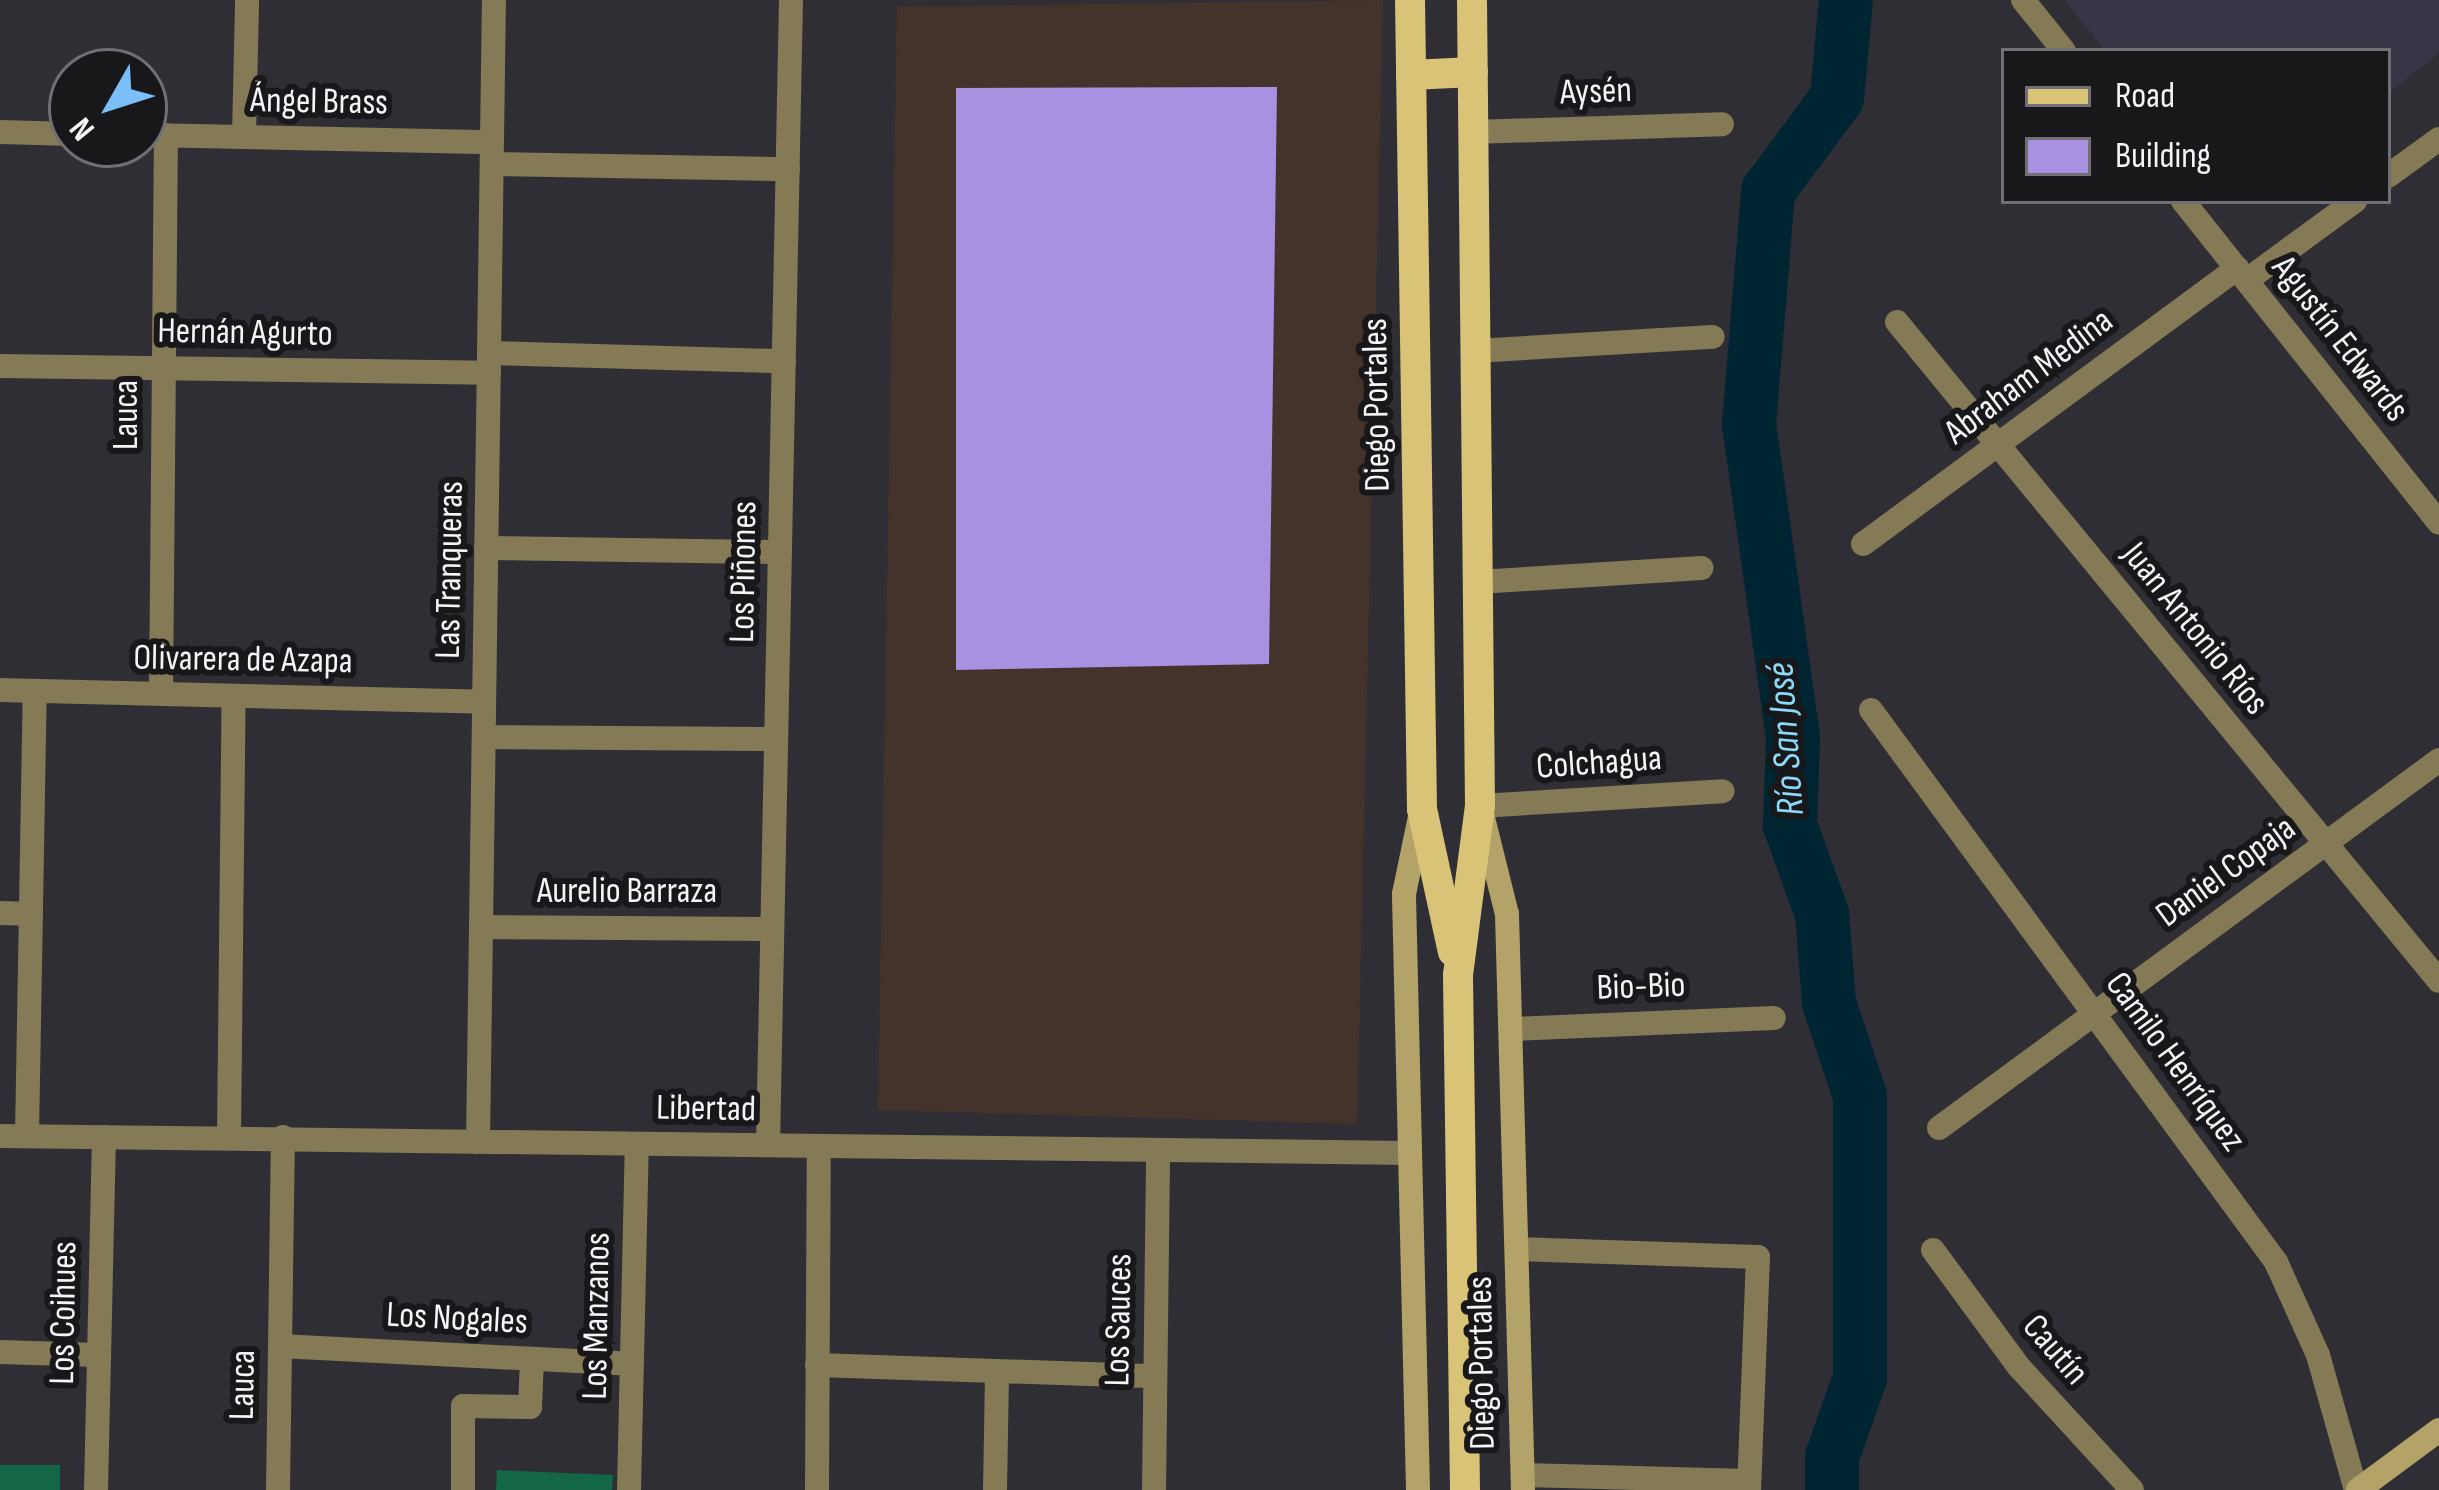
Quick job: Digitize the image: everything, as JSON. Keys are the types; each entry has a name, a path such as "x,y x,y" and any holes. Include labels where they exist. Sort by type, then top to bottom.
{"main road":[{"name":"Diego Portales","path":"1410,0 1422,809 1458,975"},
{"name":"Diego Portales","path":"1465,1490 1458,975 1480,806 1472,0"},
{"path":"1411,75 1473,72"}],"street":[{"path":"244,136 247,0"},
{"name":"Las Tranqueras","path":"478,1142 494,0"},
{"name":"Los Piñones","path":"768,1145 791,0"},
{"path":"2023,0 2062,48"},
{"name":"Aysén","path":"1473,131 1722,124"},
{"path":"0,132 48,133"},
{"name":"Ángel Brass","path":"168,135 788,169"},
{"path":"2391,174 2439,139"},
{"name":"Lauca","path":"156,168 164,368 161,694"},
{"name":"Agustín Edwards","path":"2185,204 2439,523"},
{"name":"Abraham Medina","path":"1863,544 2242,274 2350,204"},
{"name":"Juan Antonio Ríos","path":"1897,322 2439,981"},
{"path":"1475,351 1712,337"},
{"name":"Hernán Agurto","path":"0,366 784,361"},
{"path":"486,548 780,552"},
{"path":"1478,582 1702,568"},
{"name":"Olivarera de Azapa","path":"0,690 484,702"},
{"path":"27,1136 35,691"},
{"path":"230,1138 234,696"},
{"name":"Camilo Henríquez","path":"1871,710 2095,1013 2294,1294 2357,1490"},
{"path":"484,737 776,739"},
{"name":"Daniel Copaja","path":"1939,1128 2439,760"},
{"name":"Colchagua","path":"1480,806 1723,791"},
{"name":"Diego Portales","path":"1480,806 1502,878 1512,1029 1523,1483"},
{"name":"Diego Portales","path":"1418,1490 1404,894 1422,809"},
{"path":"0,913 31,914"},
{"name":"Aurelio Barraza","path":"481,927 772,929"},
{"name":"Bio-Bio","path":"1512,1029 1774,1018"},
{"name":"Libertad","path":"0,1136 1411,1153"},
{"name":"Los Coihues","path":"96,1490 104,1137"},
{"name":"Lauca","path":"278,1490 284,1137"},
{"name":"Los Manzanos","path":"629,1490 637,1144"},
{"path":"817,1490 819,1146"},
{"name":"Los Sauces","path":"1154,1490 1158,1150"},
{"path":"1518,1249 1758,1257 1748,1486 1523,1483"},
{"name":"Cautín","path":"1933,1250 2020,1366 2132,1490"},
{"name":"Los Nogales","path":"280,1346 631,1364"},
{"path":"0,1352 99,1354"},
{"path":"463,1490 463,1406 530,1407 532,1359"},
{"path":"817,1365 1154,1376"},
{"path":"995,1490 997,1372"},
{"path":"2357,1490 2439,1430"}],"shaded area":[{"path":"1383,0 1357,1124 878,1110 897,7"},
{"path":"2064,0 2439,0 2439,53 2391,92 2391,48 2103,48"}],"green space":[{"path":"0,1465 60,1465 60,1490 0,1490"},
{"path":"497,1470 613,1475 612,1490 496,1490"}],"building":[{"path":"1277,87 1269,664 956,670 956,88"}],"waterway":[{"name":"Río San José","path":"1832,1490 1832,1457 1860,1378 1860,1096 1829,1003 1822,914 1790,825 1793,737 1749,424 1768,191 1837,98 1846,0"}]}
